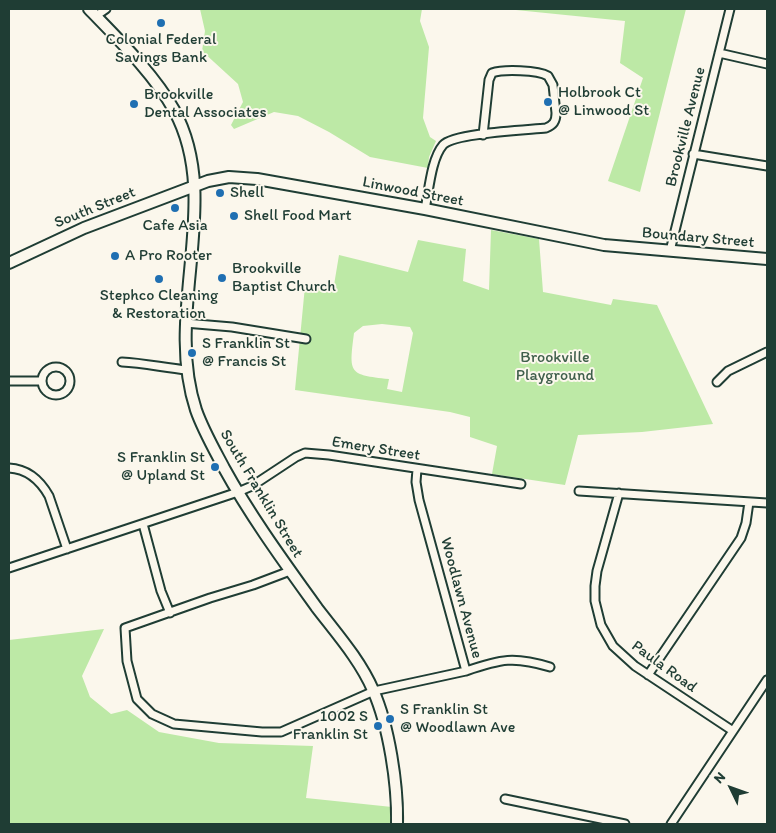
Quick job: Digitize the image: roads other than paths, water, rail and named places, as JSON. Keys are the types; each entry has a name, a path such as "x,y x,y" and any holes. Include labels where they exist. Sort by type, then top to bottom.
{"main road":[{"name":"South Franklin Street","path":"93,12 137,60 174,111 187,144 194,171 195,186 185,323 187,370 196,410 203,427 238,492 290,571 347,647 374,691 390,749 398,824"},
{"name":"Linwood Street","path":"195,186 218,178 241,178 425,209 604,245 626,247"},
{"name":"South Street","path":"9,263 91,225 195,186"},
{"name":"Boundary Street","path":"626,247 767,259"}],"street":[{"path":"93,12 106,9"},
{"name":"Brookville Avenue","path":"670,251 730,9"},
{"path":"719,53 767,64"},
{"path":"425,209 434,163 443,145 449,140 458,137 483,135 546,128 553,124 556,114 553,85 548,76 540,73 500,70 492,73 489,80 483,135"},
{"path":"694,154 767,166"},
{"path":"185,323 232,326 306,339"},
{"path":"717,382 728,371 767,352"},
{"path":"122,362 187,370"},
{"path":"54,367 66,372 70,379 70,384 65,392 56,396 47,393 42,381 46,371 54,367"},
{"path":"9,381 42,381"},
{"name":"Emery Street","path":"9,568 238,492 252,486 304,453 329,455 520,484"},
{"path":"9,468 22,470 31,475 45,488 66,549"},
{"name":"Woodlawn Avenue","path":"170,613 125,628 127,661 137,699 152,714 174,724 281,732 374,691 466,671 419,500 416,482 417,469"},
{"path":"579,490 767,503"},
{"name":"Paula Road","path":"619,493 597,571 595,601 601,625 614,646 629,661 732,731"},
{"path":"648,675 741,538 746,523 749,502"},
{"path":"143,524 161,591 170,613 266,581 290,571"},
{"path":"466,671 500,660 535,663 550,668"},
{"path":"672,824 767,680"},
{"path":"505,799 625,824"}],"place":[{"name":"Colonial Federal Savings Bank","path":"161,23"},
{"name":"Holbrook Ct @ Linwood St","path":"548,102"},
{"name":"Brookville Dental Associates","path":"134,104"},
{"name":"Shell","path":"220,193"},
{"name":"Cafe Asia","path":"175,208"},
{"name":"Shell Food Mart","path":"234,216"},
{"name":"A Pro Rooter","path":"115,256"},
{"name":"Brookville Baptist Church","path":"222,278"},
{"name":"Stephco Cleaning & Restoration","path":"159,279"},
{"name":"S Franklin St @ Francis St","path":"192,353"},
{"name":"S Franklin St @ Upland St","path":"215,467"},
{"name":"S Franklin St @ Woodlawn Ave","path":"390,719"},
{"name":"1002 S Franklin St","path":"378,726"}],"park label":[{"name":"Brookville Playground","path":"555,367"}]}
